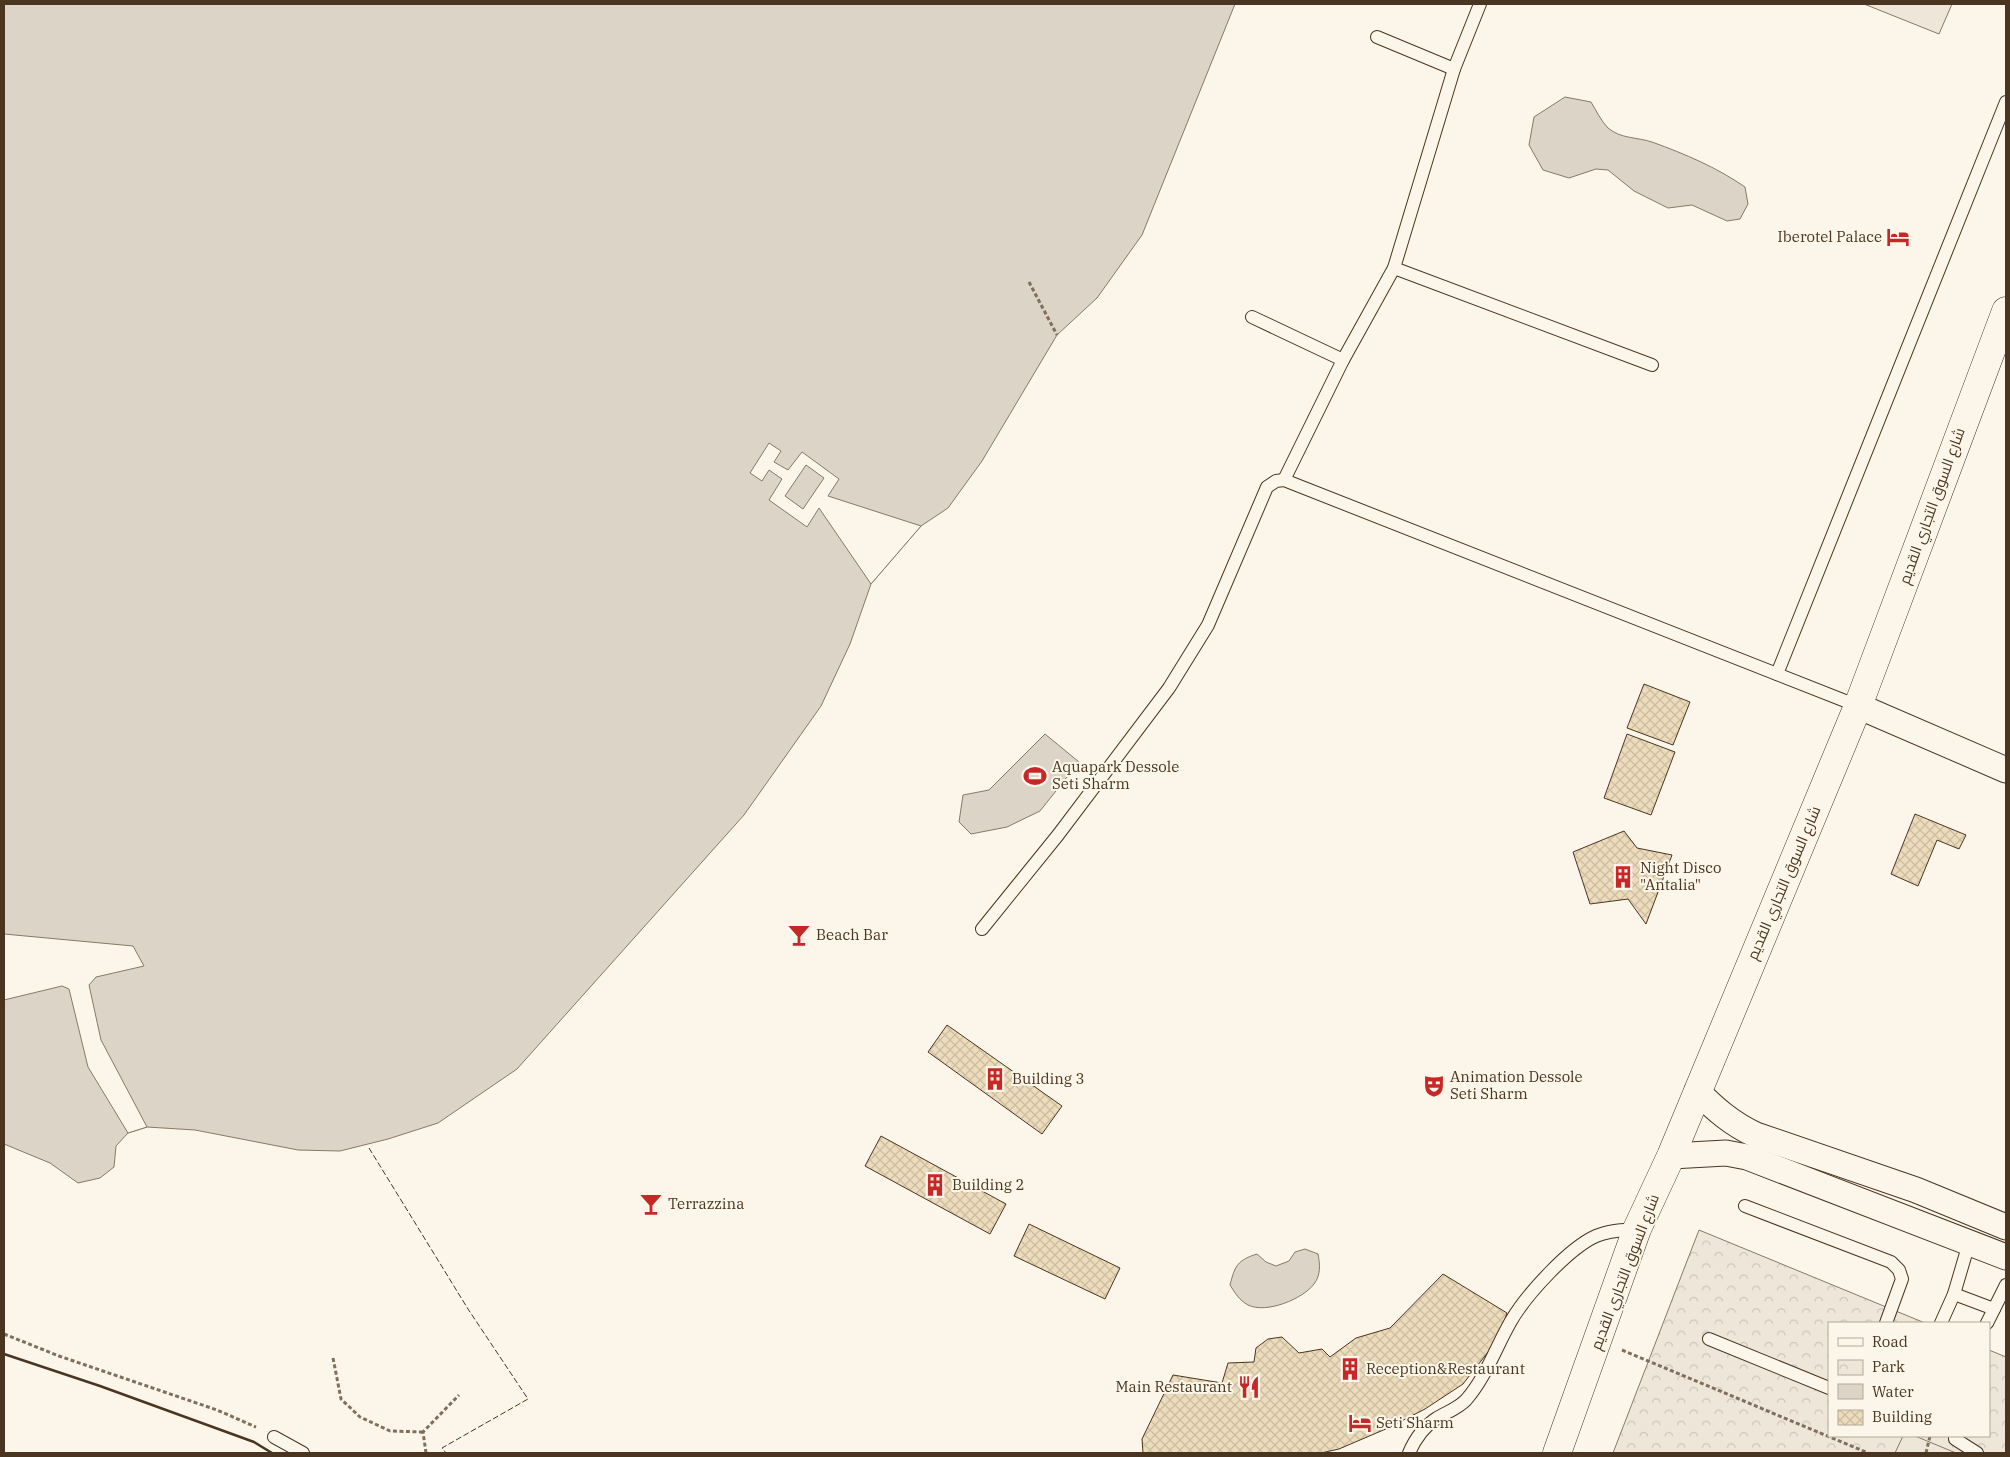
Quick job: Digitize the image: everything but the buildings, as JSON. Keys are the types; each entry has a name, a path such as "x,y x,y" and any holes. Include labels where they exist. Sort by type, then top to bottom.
{"main road":[{"name":"شارع السوق التجاري القديم","path":"1557,1453 1599,1341 1637,1229 1671,1156 1858,706 2006,311"}],"street":[{"path":"1858,706 2006,770"},
{"path":"1697,1091 1720,1113 1739,1127 1756,1135 1916,1190 2006,1227"},
{"path":"1671,1156 1726,1153 1747,1157 2006,1257"}],"lane":[{"path":"1284,480 1344,360 1394,268 1454,69 1480,4"},
{"path":"1376,37 1454,69"},
{"path":"1777,674 2006,102"},
{"path":"1394,268 1652,365"},
{"path":"1252,317 1344,360"},
{"path":"982,929 1058,836 1169,688 1208,625 1267,486 1276,481 1284,480 1858,706"},
{"path":"1746,1206 1891,1262 1899,1270 1902,1279 1886,1322"},
{"path":"1409,1453 1420,1433 1437,1418 1453,1411 1467,1399 1485,1372 1510,1322 1520,1307 1568,1253 1597,1235 1637,1229"},
{"path":"1941,1322 1954,1294 1969,1243"},
{"path":"1988,1322 2006,1286"},
{"path":"1954,1294 1994,1309"},
{"path":"1709,1339 1828,1388"},
{"path":"274,1437 303,1453"},
{"path":"1955,1437 1955,1439 1977,1453"}],"path":[{"path":"1029,282 1057,335"},
{"path":"4,1334 59,1356 217,1410 274,1437"},
{"path":"1599,1341 1828,1436"},
{"path":"333,1358 341,1399 360,1417 390,1431 423,1432 458,1395"},
{"path":"423,1432 426,1453"},
{"path":"1830,1437 1868,1453"},
{"path":"1926,1453 1930,1437"}],"green space":[{"path":"1864,4 1952,4 1939,34"},
{"path":"1699,1230 1923,1322 1828,1322 1828,1437 1990,1437 1990,1350 2006,1357 2006,1453 1613,1453"}],"shaded area":[{"path":"1903,1437 1917,1437 1956,1453 1895,1453"}],"water":[{"path":"4,4 1235,4 1142,235 1097,298 1057,335 982,461 948,508 921,526 871,584 850,644 821,706 744,815 517,1069 438,1123 388,1139 340,1151 298,1150 195,1130 147,1127 128,1133 116,1146 114,1167 100,1178 78,1183 50,1163 4,1144"},
{"path":"1565,97 1591,102 1603,122 1613,132 1652,142 1688,156 1712,167 1745,187 1748,204 1740,219 1727,221 1692,205 1668,208 1634,191 1608,170 1596,169 1569,178 1543,170 1529,145 1534,117"},
{"name":"Aquapark Dessole Seti Sharm","path":"1045,734 1079,762 1040,811 1007,827 971,834 959,822 963,795 989,790"},
{"path":"1305,1249 1318,1254 1319,1273 1309,1290 1293,1300 1264,1308 1256,1307 1242,1301 1230,1285 1238,1264 1245,1259 1257,1254 1266,1262 1276,1266 1289,1261 1295,1252"}],"pier":[{"path":"769,443 781,451 774,462 788,470 802,452 839,479 828,496 921,526 871,584 819,508 807,527 769,500 782,479 769,470 762,481 750,473","holes":["806,465 824,478 803,509 785,496"]},
{"path":"4,934 133,946 144,966 96,977 89,985 101,1040 147,1127 128,1133 88,1067 69,989 62,986 4,1000"}],"fence":[{"path":"369,1148 468,1309 528,1399 442,1448 446,1453"}],"wall":[{"path":"4,1354 100,1386 254,1442 272,1453"}],"place":[{"name":"Iberotel Palace","path":"1898,237"},
{"name":"Aquapark Dessole Seti Sharm","path":"1035,776"},
{"name":"Night Disco \"Antalia\"","path":"1623,877"},
{"name":"Beach Bar","path":"799,935"},
{"name":"Building 3","path":"995,1079"},
{"name":"Animation Dessole Seti Sharm","path":"1434,1086"},
{"name":"Building 2","path":"935,1185"},
{"name":"Terrazzina","path":"651,1204"},
{"name":"Reception&Restaurant","path":"1350,1369"},
{"name":"Main Restaurant","path":"1249,1387"},
{"name":"Seti Sharm","path":"1360,1423"}]}
